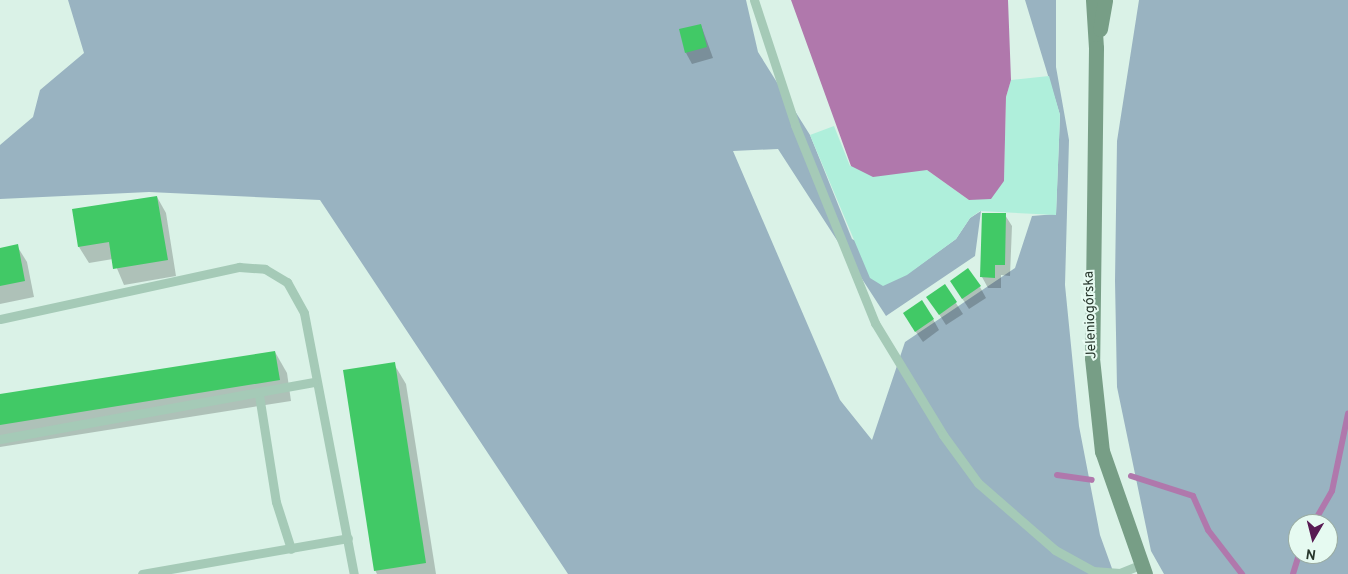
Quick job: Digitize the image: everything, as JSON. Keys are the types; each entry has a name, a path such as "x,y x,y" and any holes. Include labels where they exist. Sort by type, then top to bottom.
{"street":[{"name":"Jeleniogórska","path":"1092,0 1096,48 1092,358 1102,451 1142,570"},
{"name":"Jeleniogórska","path":"1096,48 1105,0"}],"lane":[{"path":"754,0 795,125 874,323 943,435 978,483 1055,550 1093,572 1120,573 1142,570"},
{"path":"0,319 238,267 264,269 287,282 296,295 304,313 314,382 354,574"},
{"path":"0,440 259,395 314,382"},
{"path":"259,395 276,502 291,549"},
{"path":"142,574 348,538"}],"shaded area":[{"path":"68,0 746,0 758,52 810,135 852,239 913,270 956,239 970,218 981,211 975,256 886,316 778,149 733,151 840,400 872,440 905,342 1015,268 1032,216 1056,214 1060,115 1025,0 1056,0 1056,67 1069,140 1065,285 1079,426 1100,535 1114,574 568,574 320,200 149,192 0,199 0,145 33,117 40,90 84,53"},
{"path":"791,0 1008,0 1011,80 1006,97 1004,181 991,199 969,200 927,170 873,177 851,166"},
{"path":"1139,0 1348,0 1348,574 1164,574 1151,551 1117,387 1115,281 1117,141"}],"sand":[{"path":"1049,76 1060,115 1056,215 980,211 970,218 956,239 907,275 883,286 870,278 810,135 834,126 850,166 927,170 969,200 1004,181 1006,97 1011,80"}],"building":[{"path":"701,24 707,47 685,53 679,29"},
{"path":"157,196 168,260 113,269 109,242 78,247 72,209"},
{"path":"982,213 1006,213 1005,265 995,265 995,278 980,277"},
{"path":"18,244 25,281 0,286 0,248"},
{"path":"968,268 981,286 962,299 950,281"},
{"path":"945,284 957,302 939,315 926,297"},
{"path":"922,300 934,319 915,332 903,313"},
{"path":"275,351 280,380 0,425 0,394"},
{"path":"395,362 426,563 374,571 343,370"}],"waterway":[{"path":"1319,514 1332,491 1348,414"},
{"path":"1057,475 1092,480"},
{"path":"1131,476 1193,496 1208,530 1242,574"},
{"path":"1293,574 1296,564"}]}
